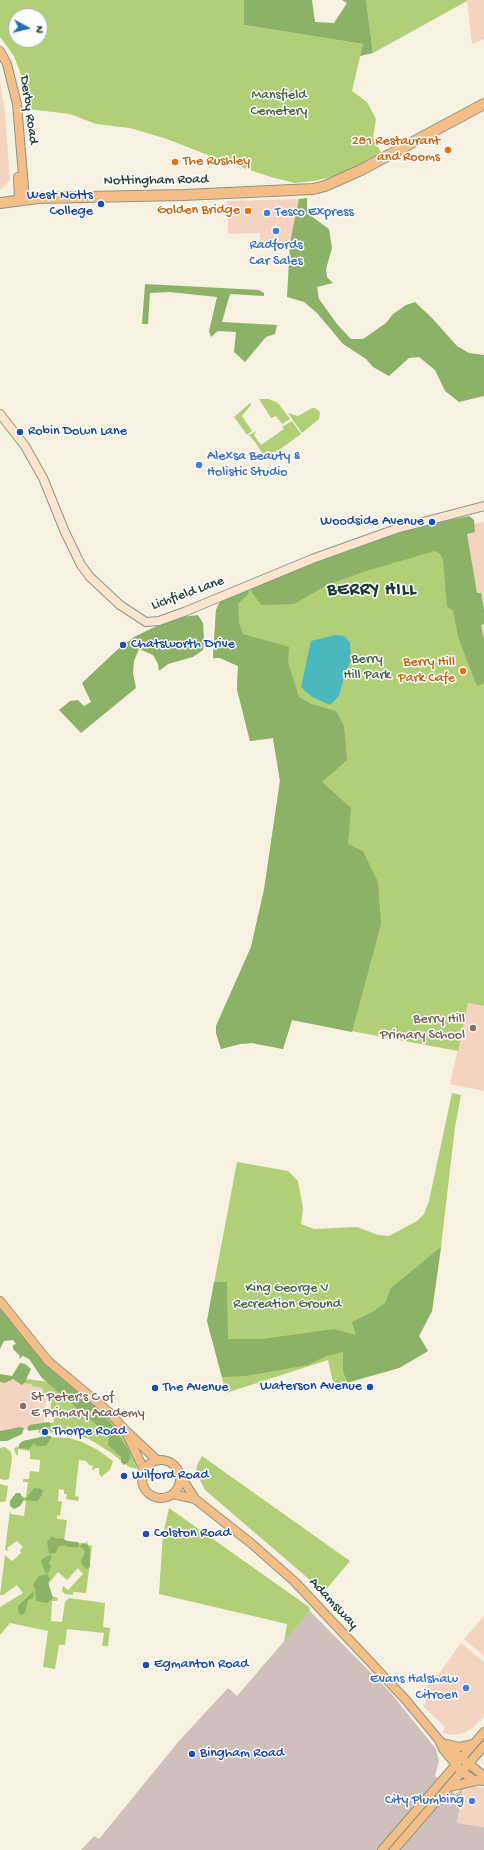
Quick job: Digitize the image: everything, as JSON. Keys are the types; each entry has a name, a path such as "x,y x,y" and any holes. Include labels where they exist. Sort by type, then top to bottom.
{"highway":[{"name":"Nottingham Road","path":"0,203 22,199 184,195 313,189 361,170 484,104"}],"main road":[{"name":"Derby Road","path":"0,51 7,64 17,104 22,199"},
{"name":"Derby Road","path":"0,62 6,77 11,99 22,199"},
{"path":"0,1300 48,1361 110,1413 126,1431 157,1460"},
{"path":"126,1431 144,1470"},
{"path":"163,1459 173,1463 180,1475 179,1485 173,1494 161,1498 150,1494 144,1488 142,1480 144,1470 152,1462 157,1460 163,1459"},
{"name":"Adamsway","path":"180,1475 195,1499 252,1544 295,1582 405,1699 439,1740 443,1749 458,1768"},
{"name":"Adamsway","path":"173,1494 195,1499"},
{"path":"465,1761 473,1744 484,1732"},
{"name":"Adamsway","path":"439,1740 446,1744 465,1761 482,1779"},
{"path":"382,1850 421,1805 484,1740"},
{"path":"446,1744 459,1747 473,1744"},
{"path":"465,1761 484,1746"},
{"path":"458,1768 471,1779 482,1779"},
{"path":"394,1850 448,1788 458,1768"},
{"path":"448,1788 482,1779"}],"street":[{"name":"Lichfield Lane","path":"0,414 25,446 43,478 64,532 81,565 90,577 109,596 139,619 146,622 159,621 184,612 312,560 396,529 484,506"}],"shaded area":[{"path":"467,0 484,0 484,39 472,44"},
{"path":"0,82 5,113 10,180 0,190"},
{"path":"299,199 290,243 260,244 260,233 228,234 227,201"},
{"path":"484,522 484,652 465,526"},
{"name":"Berry Hill Primary School","path":"468,1003 484,1006 484,1091 450,1084"},
{"name":"St Peter's C of E Primary Academy","path":"0,1375 50,1382 57,1402 46,1401 44,1426 0,1434"},
{"path":"310,1611 391,1693 436,1749 439,1761 435,1776 455,1794 463,1788 457,1823 484,1827 484,1850 81,1850 94,1836 99,1839 179,1741 228,1688 237,1696"},
{"path":"484,1616 484,1656 464,1639"},
{"name":"Evans Halshaw Citroen","path":"461,1643 484,1662 484,1716 473,1728 464,1733 451,1735 443,1733 445,1727 423,1706 427,1702 419,1694 438,1675"},
{"name":"City Plumbing","path":"469,1786 484,1788 484,1827 457,1823 463,1788"}],"green space":[{"name":"Mansfield Cemetery","path":"0,0 244,0 244,25 363,44 352,91 367,102 376,119 373,138 382,154 339,175 314,181 295,183 271,177 223,161 167,139 130,128 96,124 70,114 28,109 22,77 14,56 8,48 48,48 48,8 8,8 8,48 0,37"},
{"path":"244,0 312,0 315,22 334,23 347,3 342,0 366,0 373,53 360,56 363,44 244,25"},
{"path":"366,0 467,0 467,1 373,53"},
{"path":"307,198 307,213 329,229 332,248 326,269 327,277 333,283 317,287 319,299 337,324 351,339 363,339 386,323 393,314 406,305 415,302 432,318 457,346 469,353 484,355 484,396 459,402 445,391 435,370 419,357 409,358 389,376 373,367 366,359 343,344 317,313 304,302 287,297 290,243 294,222 299,199"},
{"path":"145,284 259,290 264,293 264,296 230,294 222,322 277,325 275,334 266,337 245,362 234,352 236,332 218,331 211,337 209,331 217,297 169,292 150,293 148,324 142,324"},
{"path":"259,399 269,399 278,403 290,419 282,424 276,416 271,418"},
{"path":"250,403 251,405 242,416 252,431 247,435 234,417"},
{"path":"312,408 315,408 320,412 319,419 302,433 288,413 298,416"},
{"path":"292,421 301,434 279,450 264,456 255,442 250,436 248,436 256,431 254,435 261,445 284,429 282,427"},
{"path":"469,516 474,520 475,532 467,534 477,593 481,593 484,610 484,624 481,625 484,640 484,683 477,686 459,640 453,611 447,606 443,559 439,553 435,551 366,571 327,585 294,604 261,605 249,588 366,542 433,523"},
{"name":"Berry Hill Park","path":"433,523 484,652 484,1006 468,1003 458,1051 292,1020 283,1049 252,1043 240,1044 221,1049 216,1033 216,1026 251,947 264,890 280,781 273,738 250,741 237,689 238,666 220,658 213,658 216,610 249,588 319,561"},
{"path":"249,588 248,594 238,604 239,623 243,634 289,647 288,662 299,697 311,704 336,711 344,726 347,760 322,782 351,808 348,844 363,851 378,882 381,924 352,1032 292,1020 283,1049 252,1043 240,1044 221,1049 216,1033 216,1026 251,947 264,890 280,781 273,738 250,741 237,689 238,666 220,658 213,658 216,610 221,599"},
{"path":"198,615 203,623 203,650 193,657 168,664 159,671 158,664 153,655 139,649 134,661 133,673 136,688 81,733 59,710 70,701 78,700 84,706 91,702 82,683 117,650 134,637 165,622 181,617"},
{"name":"King George V Recreation Ground","path":"452,1093 461,1095 455,1127 441,1247 432,1311 419,1336 428,1351 399,1368 334,1387 328,1360 226,1393 207,1321 237,1162 288,1171 298,1181 303,1208 301,1224 314,1229 357,1227 378,1235 389,1236 417,1221 424,1214 429,1201"},
{"path":"441,1247 432,1311 419,1336 428,1351 399,1368 348,1382 343,1372 343,1352 326,1356 308,1365 246,1376 222,1377 207,1321 214,1282 227,1282 228,1339 262,1339 334,1329 356,1335 352,1322 374,1311 385,1303 391,1288"},
{"path":"0,1307 113,1421 132,1449 137,1469 129,1467 110,1452 89,1439 71,1433 70,1427 67,1426 65,1432 39,1433 38,1427 54,1422 53,1414 47,1414 50,1411 52,1395 44,1393 43,1388 24,1383 24,1379 49,1382 0,1315"},
{"path":"0,1308 40,1357 62,1379 97,1407 113,1426 129,1451 131,1458 127,1463 124,1465 121,1462 121,1457 108,1445 109,1438 99,1427 42,1378 29,1359 23,1356 19,1359 20,1356 13,1349 13,1345 16,1344 13,1340 4,1341 0,1349"},
{"path":"20,1363 25,1364 31,1369 22,1385 13,1379 5,1383 0,1382 0,1374 12,1376"},
{"path":"49,1422 51,1424 48,1428 29,1431 27,1429 29,1425"},
{"path":"20,1427 24,1428 22,1434 7,1441 0,1441 0,1431"},
{"path":"51,1436 46,1446 36,1446 34,1443 29,1449 19,1448 19,1444 23,1441"},
{"path":"45,1437 69,1438 82,1442 98,1450 113,1461 110,1470 101,1477 99,1468 92,1470 93,1466 89,1465 86,1461 79,1460 75,1496 79,1497 78,1501 66,1499 67,1494 64,1494 64,1490 59,1489 58,1501 62,1502 60,1516 57,1515 57,1519 67,1520 64,1541 85,1544 87,1541 88,1545 92,1546 86,1593 73,1592 73,1595 65,1594 62,1591 63,1586 68,1590 83,1574 78,1568 67,1580 58,1572 49,1583 47,1595 58,1598 57,1601 52,1601 51,1621 62,1622 65,1602 69,1598 105,1603 103,1627 110,1628 108,1646 102,1646 104,1633 67,1629 65,1645 59,1645 55,1669 43,1667 48,1631 10,1623 0,1635 0,1607 23,1593 17,1585 3,1595 0,1595 5,1555 12,1561 21,1553 20,1550 23,1547 17,1541 7,1548 9,1551 5,1550 10,1511 11,1514 24,1516 26,1501 12,1500 13,1496 26,1497 28,1482 23,1482 23,1479 29,1479 30,1471 39,1472 40,1464 40,1460 30,1459 30,1451 18,1449 18,1455 16,1455 14,1448 19,1446 23,1441"},
{"path":"5,1447 11,1452 12,1458 9,1479 5,1480 0,1479 0,1448"},
{"path":"202,1456 350,1561 324,1592 205,1490 196,1472 197,1465"},
{"path":"0,1484 8,1486 6,1501 3,1502 0,1502"},
{"path":"34,1488 42,1489 42,1495 37,1501 25,1500"},
{"path":"16,1493 20,1493 24,1500 20,1506 14,1509 10,1506 10,1501"},
{"path":"169,1508 309,1607 310,1611 284,1642 287,1624 159,1594 163,1534"},
{"path":"52,1536 56,1539 62,1538 67,1541 78,1542 79,1545 78,1547 68,1547 65,1545 58,1547 56,1553 49,1554 47,1542"},
{"path":"82,1543 87,1544 90,1549 90,1566 87,1569 83,1566 81,1561 85,1552 83,1548 80,1547"},
{"path":"49,1555 52,1556 49,1563 51,1566 48,1574 45,1572 41,1560"},
{"path":"47,1574 50,1579 48,1582 53,1598 47,1603 36,1601 35,1588 33,1586 35,1581 39,1576"},
{"path":"34,1591 33,1598 28,1600 25,1613 22,1615 19,1614 18,1606"}],"water":[{"path":"335,635 344,636 350,642 351,660 345,674 339,696 330,705 312,697 301,687 311,641"}],"place":[{"name":"281 Restaurant and Rooms","path":"448,150"},
{"name":"The Rushley","path":"175,162"},
{"name":"West Notts College","path":"101,204"},
{"name":"Golden Bridge","path":"248,211"},
{"name":"Tesco Express","path":"267,213"},
{"name":"Radfords Car Sales","path":"276,231"},
{"name":"Robin Down Lane","path":"20,432"},
{"name":"Alexsa Beauty & Holistic Studio","path":"199,465"},
{"name":"Woodside Avenue","path":"432,522"},
{"name":"Chatsworth Drive","path":"123,645"},
{"name":"Berry Hill Park Cafe","path":"463,671"},
{"name":"Berry Hill Primary School","path":"473,1028"},
{"name":"Waterson Avenue","path":"370,1387"},
{"name":"The Avenue","path":"155,1388"},
{"name":"St Peter's C of E Primary Academy","path":"23,1406"},
{"name":"Thorpe Road","path":"45,1432"},
{"name":"Wilford Road","path":"124,1476"},
{"name":"Colston Road","path":"146,1534"},
{"name":"Egmanton Road","path":"146,1665"},
{"name":"Evans Halshaw Citroen","path":"466,1688"},
{"name":"Bingham Road","path":"192,1754"},
{"name":"City Plumbing","path":"472,1801"}],"district":[{"name":"BERRY HILL","path":"372,591"}]}
